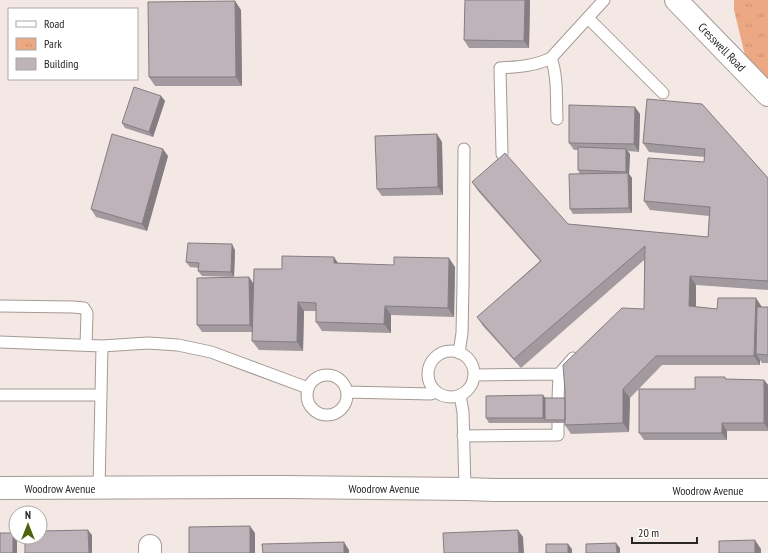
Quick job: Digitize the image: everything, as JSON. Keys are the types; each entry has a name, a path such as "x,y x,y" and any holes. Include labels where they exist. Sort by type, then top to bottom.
{"main road":[{"name":"Cresswell Road","path":"676,0 768,95"},
{"name":"Woodrow Avenue","path":"0,488 285,487 495,490 768,490"}],"lane":[{"path":"502,154 500,68 540,64 551,58 604,0"},
{"path":"588,18 663,93"},
{"path":"551,58 555,74 557,119"},
{"path":"459,353 462,333 464,149"},
{"path":"0,306 73,306 84,308 87,313 86,345"},
{"path":"0,342 102,346 148,343 178,345 211,352 308,388"},
{"path":"99,488 102,346"},
{"path":"450,352 459,353 467,358 472,365 474,375 472,384 468,390 460,395 452,397 444,396 436,392 431,385 429,368 434,360 441,354 450,352"},
{"path":"558,400 559,374 579,352"},
{"path":"474,375 559,374"},
{"path":"329,375 337,378 344,384 347,392 347,399 344,406 339,411 333,415 325,416 312,409 308,403 306,395 308,388 313,380 320,376 329,375"},
{"path":"347,392 431,394 436,392"},
{"path":"0,395 101,395"},
{"path":"460,395 463,412 465,489"},
{"path":"463,436 558,434 558,423"}],"green space":[{"path":"734,0 768,0 768,85 750,76 734,10"}],"building":[{"path":"465,0 525,0 524,41 464,40"},
{"path":"235,1 236,77 149,77 148,2"},
{"path":"134,87 161,96 149,132 122,123"},
{"path":"647,99 702,104 768,178 768,281 690,276 689,306 717,309 718,298 756,298 754,356 656,356 623,389 623,423 565,425 563,365 622,308 644,309 645,246 514,359 477,317 541,261 472,182 505,153 568,224 708,237 710,207 644,201 648,158 704,162 705,149 643,143"},
{"path":"569,105 635,107 634,144 569,143"},
{"path":"112,134 163,149 142,224 91,209"},
{"path":"437,134 438,187 377,189 375,136"},
{"path":"578,147 626,149 626,172 578,170"},
{"path":"628,173 629,208 570,209 569,174"},
{"path":"188,243 232,244 231,272 198,271 199,263 186,262"},
{"path":"282,256 334,257 334,263 394,265 394,257 449,258 448,308 385,306 384,324 316,322 316,303 298,302 297,342 252,341 254,269 282,269"},
{"path":"249,277 250,325 197,325 197,278"},
{"path":"757,307 768,307 768,355 756,354"},
{"path":"695,377 725,377 725,379 764,380 764,423 722,423 722,433 639,433 639,389 695,389"},
{"path":"543,395 543,418 486,418 486,396"},
{"path":"545,398 565,398 565,420 545,420"},
{"path":"250,526 250,553 189,553 189,527"},
{"path":"88,530 89,553 25,553 25,545 48,545 48,531"},
{"path":"518,530 519,553 444,553 443,533"},
{"path":"0,533 8,533 8,545 13,545 13,553 0,553"},
{"path":"755,540 755,553 719,553 719,541"},
{"path":"344,542 344,553 263,553 262,544"},
{"path":"616,543 617,553 586,553 586,544"},
{"path":"546,544 568,544 568,553 546,553"}]}
